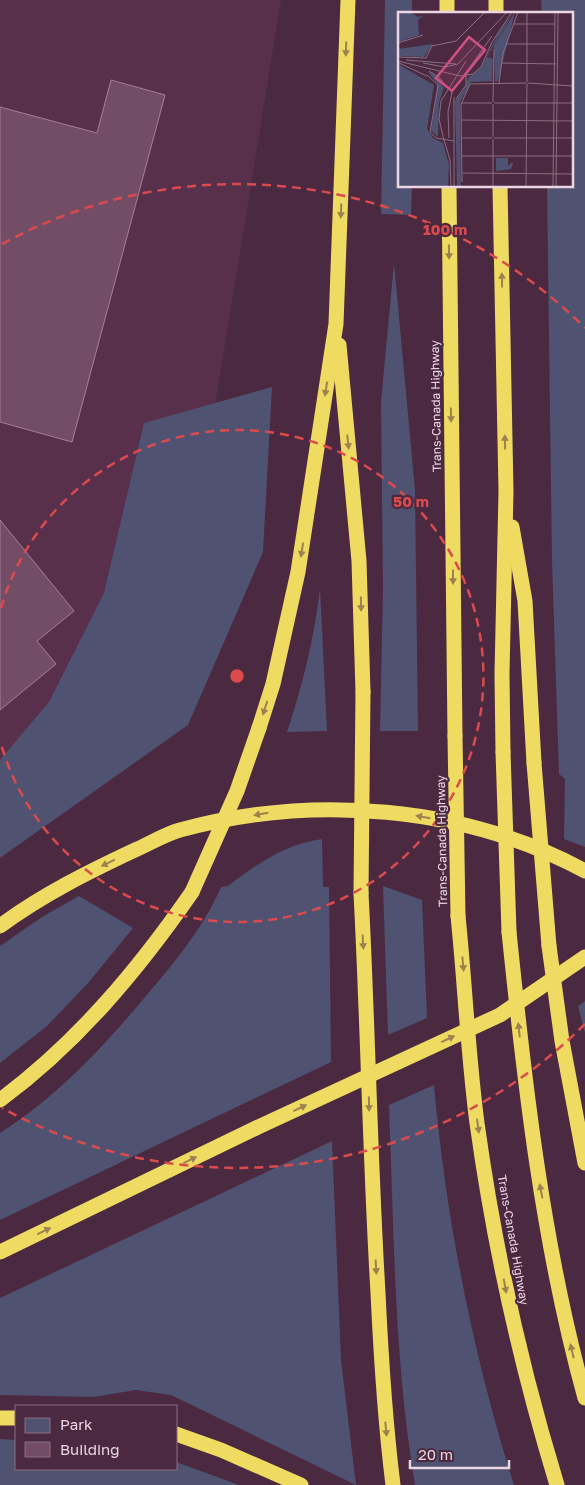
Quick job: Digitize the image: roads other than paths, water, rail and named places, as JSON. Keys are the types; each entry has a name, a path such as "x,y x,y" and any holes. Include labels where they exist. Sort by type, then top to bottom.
{"highway":[{"path":"0,1100 59,1051 107,1003 154,946 192,892 237,791 273,684 298,572 336,324 348,0"},
{"name":"Trans-Canada Highway","path":"448,188 458,916 477,1122 502,1266 539,1427 557,1485"},
{"path":"500,188 506,491 502,674 509,932 526,1097 538,1177 572,1350 585,1398"},
{"path":"336,324 360,562 363,692 361,893 366,992 370,1155 385,1426 393,1485"},
{"path":"506,491 525,601 534,763 549,946 562,1040 585,1163"},
{"path":"0,926 32,902 105,864 179,830 269,813 332,809 419,816 494,832 566,860 585,871"},
{"path":"0,1252 256,1128 500,1015 585,957"},
{"path":"0,1418 15,1418"},
{"path":"178,1435 220,1450 301,1485"}]}
